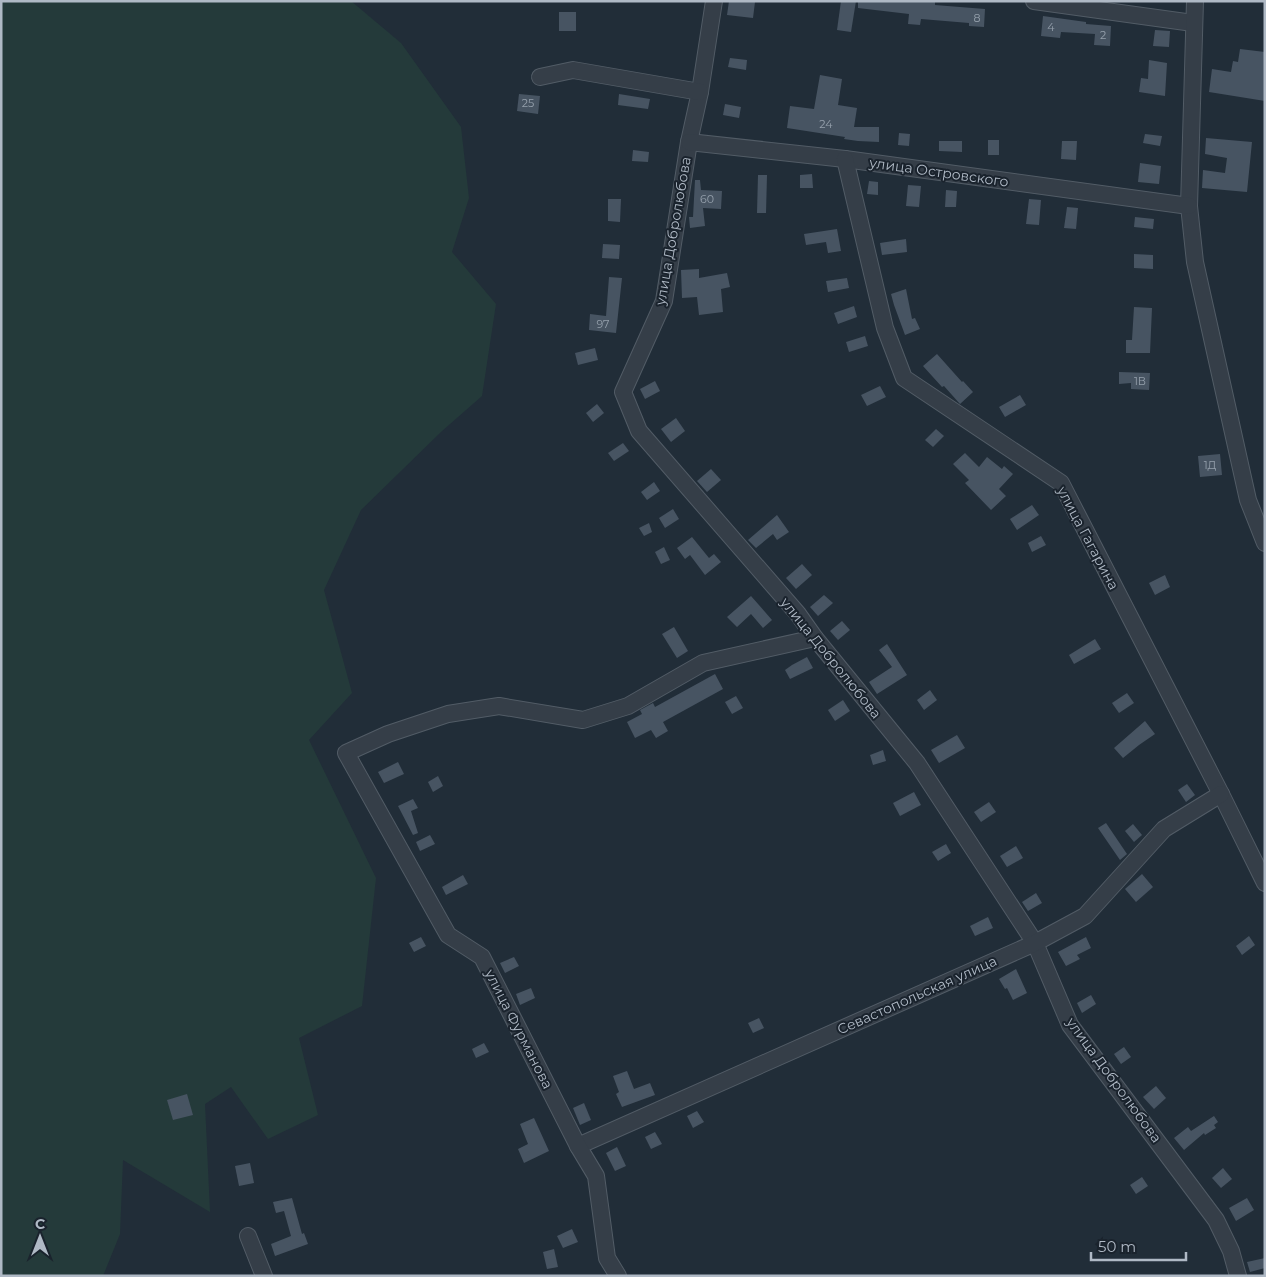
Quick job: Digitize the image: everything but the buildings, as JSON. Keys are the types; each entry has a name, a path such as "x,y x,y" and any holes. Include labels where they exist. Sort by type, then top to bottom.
{"street":[{"name":"улица Добролюбова","path":"714,1 664,301 623,392 638,431 798,614 815,638 917,764 1035,943 1070,1025 1216,1220 1231,1252 1238,1276"},
{"path":"1034,1 1194,23"},
{"path":"1195,1 1189,206 1197,271 1248,500 1265,544"},
{"path":"540,77 573,70 700,92"},
{"name":"улица Островского","path":"689,142 844,159 1189,206"},
{"name":"улица Гагарина","path":"844,159 885,328 904,378 1061,483 1265,882"},
{"name":"улица Фурманова","path":"618,1276 607,1258 596,1176 578,1146 482,957 448,935 346,753 388,734 448,714 498,706 583,720 628,706 703,663 815,638"},
{"name":"Севастопольская улица","path":"578,1146 1035,943 1085,916 1164,829 1221,794"},
{"path":"248,1236 264,1276"}],"green space":[{"path":"1,1 351,1 401,43 461,127 469,198 452,252 496,304 482,396 442,431 361,510 324,590 352,693 309,740 376,878 362,1006 299,1038 318,1115 268,1139 231,1087 205,1104 210,1212 123,1160 120,1234 103,1276 1,1276"}]}
